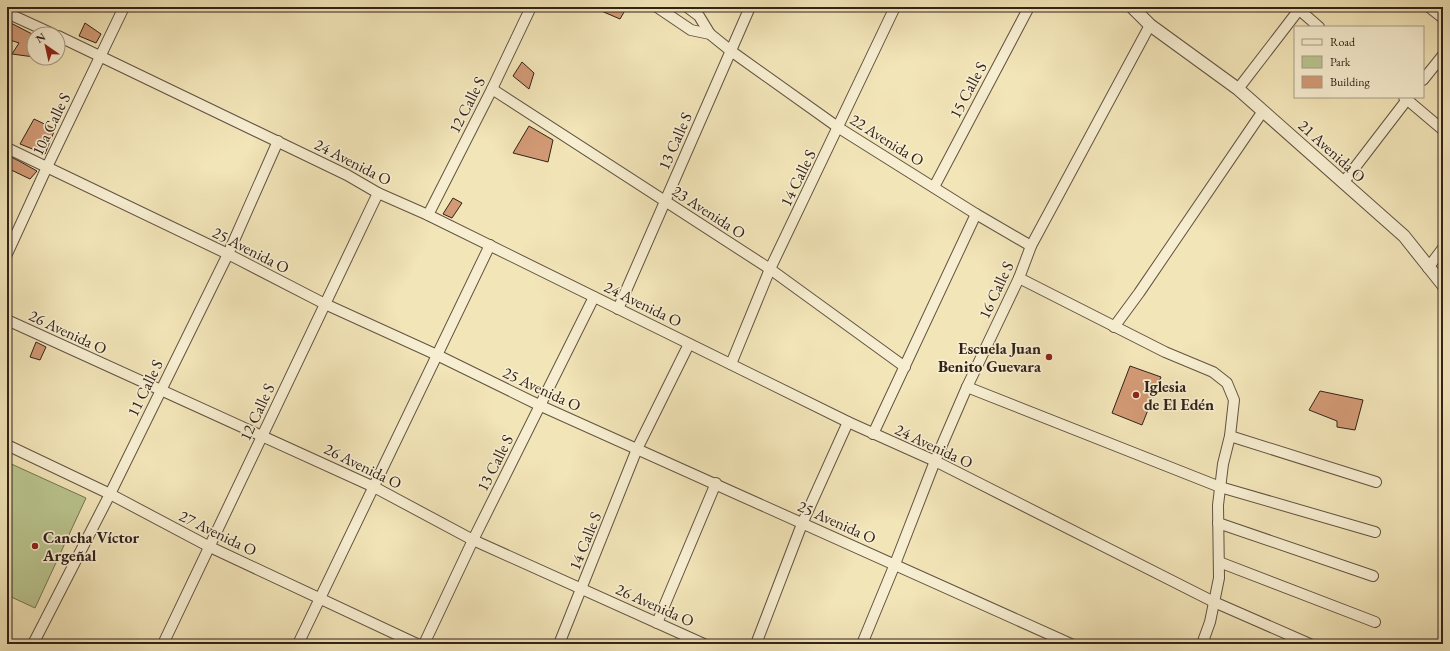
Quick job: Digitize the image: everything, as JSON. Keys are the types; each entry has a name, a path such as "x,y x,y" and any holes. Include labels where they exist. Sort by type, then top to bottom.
{"street":[{"name":"10a Calle S","path":"7,254 124,7"},
{"name":"12 Calle S","path":"428,215 492,90 531,7"},
{"path":"657,7 691,30 710,34"},
{"path":"687,7 699,16 710,34"},
{"name":"13 Calle S","path":"618,308 750,7"},
{"name":"14 Calle S","path":"731,364 770,270 839,128 895,7"},
{"name":"15 Calle S","path":"934,187 1029,7"},
{"name":"21 Avenida O","path":"1132,7 1150,25 1238,89 1404,236 1443,285"},
{"path":"1429,7 1443,18"},
{"path":"1238,89 1298,8 1319,26"},
{"path":"7,13 35,26"},
{"name":"16 Calle S","path":"862,644 935,461 967,387 1019,278 1031,246 1150,25"},
{"name":"22 Avenida O","path":"710,34 731,51 839,128 976,214 1031,246"},
{"name":"24 Avenida O","path":"66,40 347,174 378,193 490,245 848,422 935,461 1214,602 1310,644"},
{"path":"1424,79 1443,55"},
{"name":"23 Avenida O","path":"492,90 770,270 905,367"},
{"path":"1343,183 1407,98 1443,130"},
{"path":"1114,327 1139,293 1263,111"},
{"name":"11 Calle S","path":"33,644 110,494 228,254 278,141"},
{"name":"25 Avenida O","path":"7,148 228,254 325,304 437,355 541,406 716,483 802,524 895,564 1071,644"},
{"name":"12 Calle S","path":"164,644 378,193"},
{"path":"873,434 976,214"},
{"path":"298,644 490,245"},
{"path":"1428,268 1443,248"},
{"path":"1019,278 1164,352 1213,372 1227,383 1234,400 1230,436 1223,464 1218,505 1219,578 1210,622 1202,644"},
{"name":"13 Calle S","path":"424,644 473,540 594,297"},
{"name":"26 Avenida O","path":"7,320 374,487 473,540 657,623 687,640 704,644"},
{"name":"14 Calle S","path":"559,644 637,449 689,344"},
{"path":"967,387 1220,487 1375,532"},
{"path":"756,644 802,524 848,422"},
{"path":"1230,436 1376,482"},
{"name":"27 Avenida O","path":"7,445 110,494 210,547 417,644"},
{"path":"657,623 716,483"},
{"path":"1218,522 1373,576"},
{"path":"1219,562 1375,622"}],"green space":[{"name":"Cancha Víctor Argeñal","path":"7,462 86,498 35,608 7,595"}],"building":[{"path":"592,7 627,7 620,19"},
{"path":"7,21 26,31 26,56 12,54 19,43 7,39"},
{"path":"85,23 101,34 96,43 79,36"},
{"path":"522,62 534,73 529,89 513,76"},
{"path":"34,119 55,129 45,154 20,144"},
{"path":"529,126 553,140 548,162 513,153"},
{"path":"7,155 37,171 30,179 7,168"},
{"path":"453,198 462,203 452,218 443,214"},
{"path":"36,342 46,347 40,360 30,357"},
{"name":"Iglesia de El Edén","path":"1130,366 1161,377 1142,425 1112,413"},
{"path":"1320,391 1363,400 1355,430 1337,427 1337,421 1309,410"}],"place":[{"name":"Escuela Juan Benito Guevara","path":"1049,357"},
{"name":"Iglesia de El Edén","path":"1136,395"},
{"name":"Cancha Víctor Argeñal","path":"35,546"}]}
